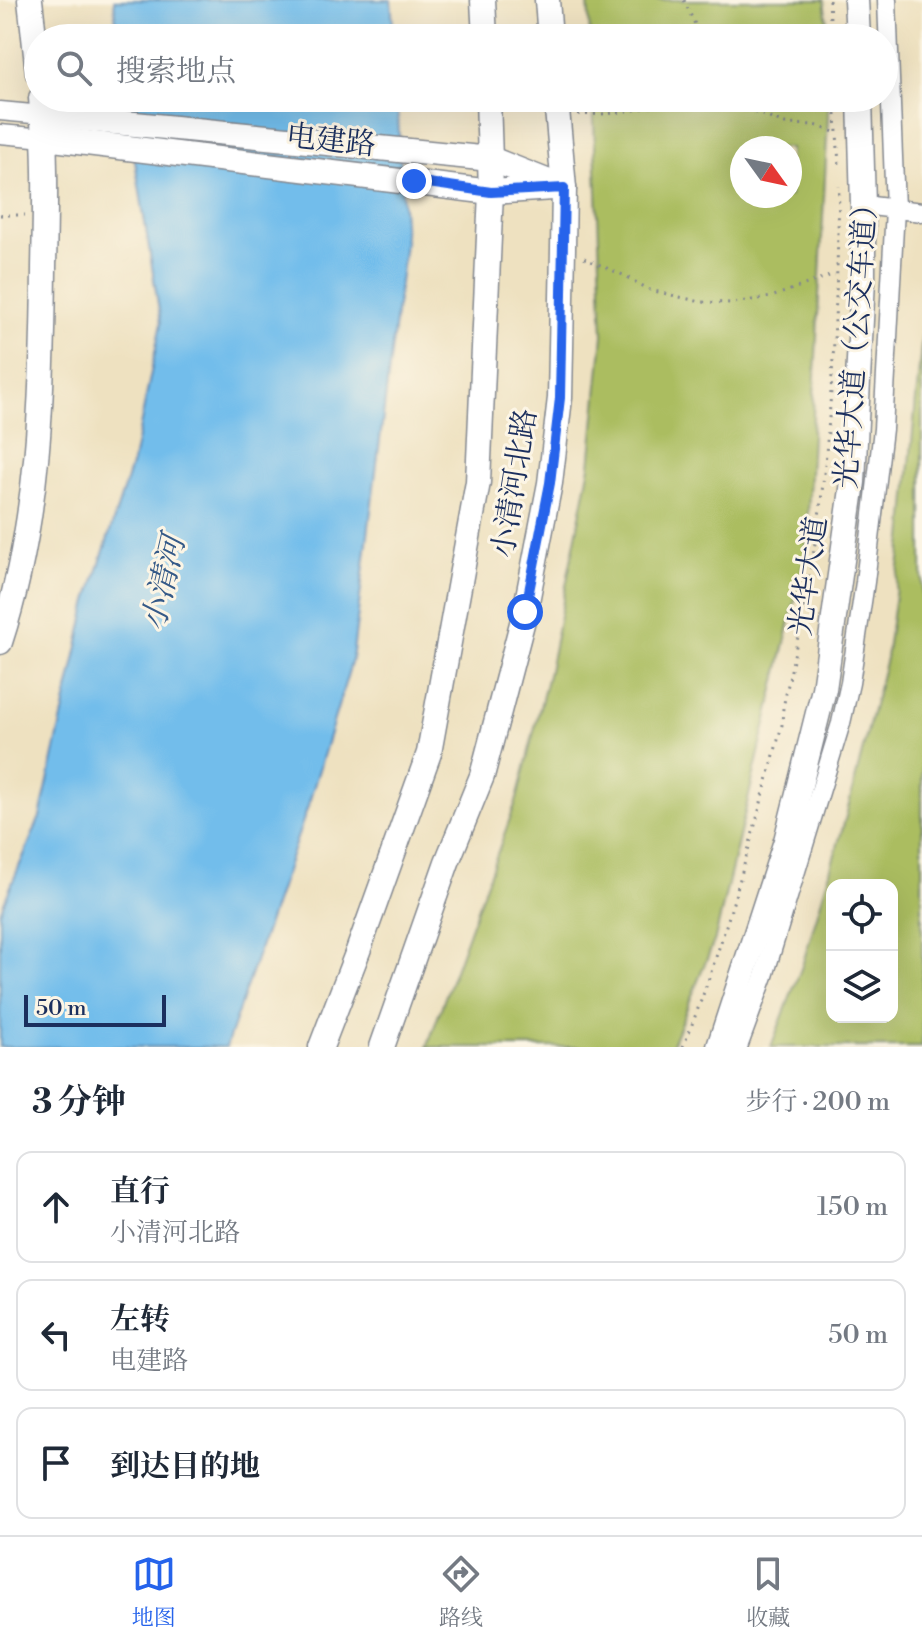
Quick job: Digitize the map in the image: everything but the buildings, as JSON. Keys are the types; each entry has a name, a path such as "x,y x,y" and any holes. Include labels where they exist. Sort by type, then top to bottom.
{"main road":[{"path":"30,0 33,24"},
{"path":"483,0 484,24"},
{"path":"547,0 549,24"},
{"path":"856,0 857,24"},
{"name":"小清河北路","path":"321,1047 429,753 478,482 491,192 489,112"},
{"name":"小清河北路","path":"382,1047 447,862 482,776 525,612 550,483 560,398 563,248 564,188 557,112"},
{"name":"光华大道","path":"719,1047 786,841 824,689 853,482 863,279 860,112"},
{"path":"0,642 23,557 39,433 44,368 43,117"},
{"name":"电建路","path":"43,117 94,119 491,159 564,188"},
{"name":"电建路","path":"43,117 94,145 491,192 564,188"}],"street":[{"name":"光华大道（公交车道）","path":"887,0 888,24"},
{"name":"电建路","path":"0,111 43,117"},
{"name":"光华大道（公交车道）","path":"738,1047 792,887 850,683 883,429 895,209 891,112"},
{"name":"电建路","path":"0,134 43,117"},
{"path":"863,205 922,212"}],"path":[{"path":"684,0 695,24"},
{"path":"829,0 830,24"},
{"path":"576,112 586,115 627,112"},
{"path":"755,112 785,124 815,125 837,133"},
{"path":"683,1047 721,937 782,725 807,595 832,386 839,178 836,112"},
{"path":"563,248 650,290 701,302 733,303 771,297 837,275"}],"green space":[{"path":"588,0 824,0 827,24 589,24"},
{"path":"594,112 828,112 806,554 715,939 671,1047 427,1047 517,799 549,671 590,466 603,335"},
{"path":"922,335 922,1047 771,1047 802,966 826,885 826,1023 898,1023 898,879 828,879 886,658 903,539"}],"water":[{"path":"114,0 391,0 393,24 116,24"},
{"name":"小清河","path":"127,112 398,112 405,243 352,660 308,806 226,1047 0,1047 0,912 40,817 88,601 134,456 161,323"}],"route":[{"path":"414,181 491,192 564,188 560,398 550,483 525,612"}]}
